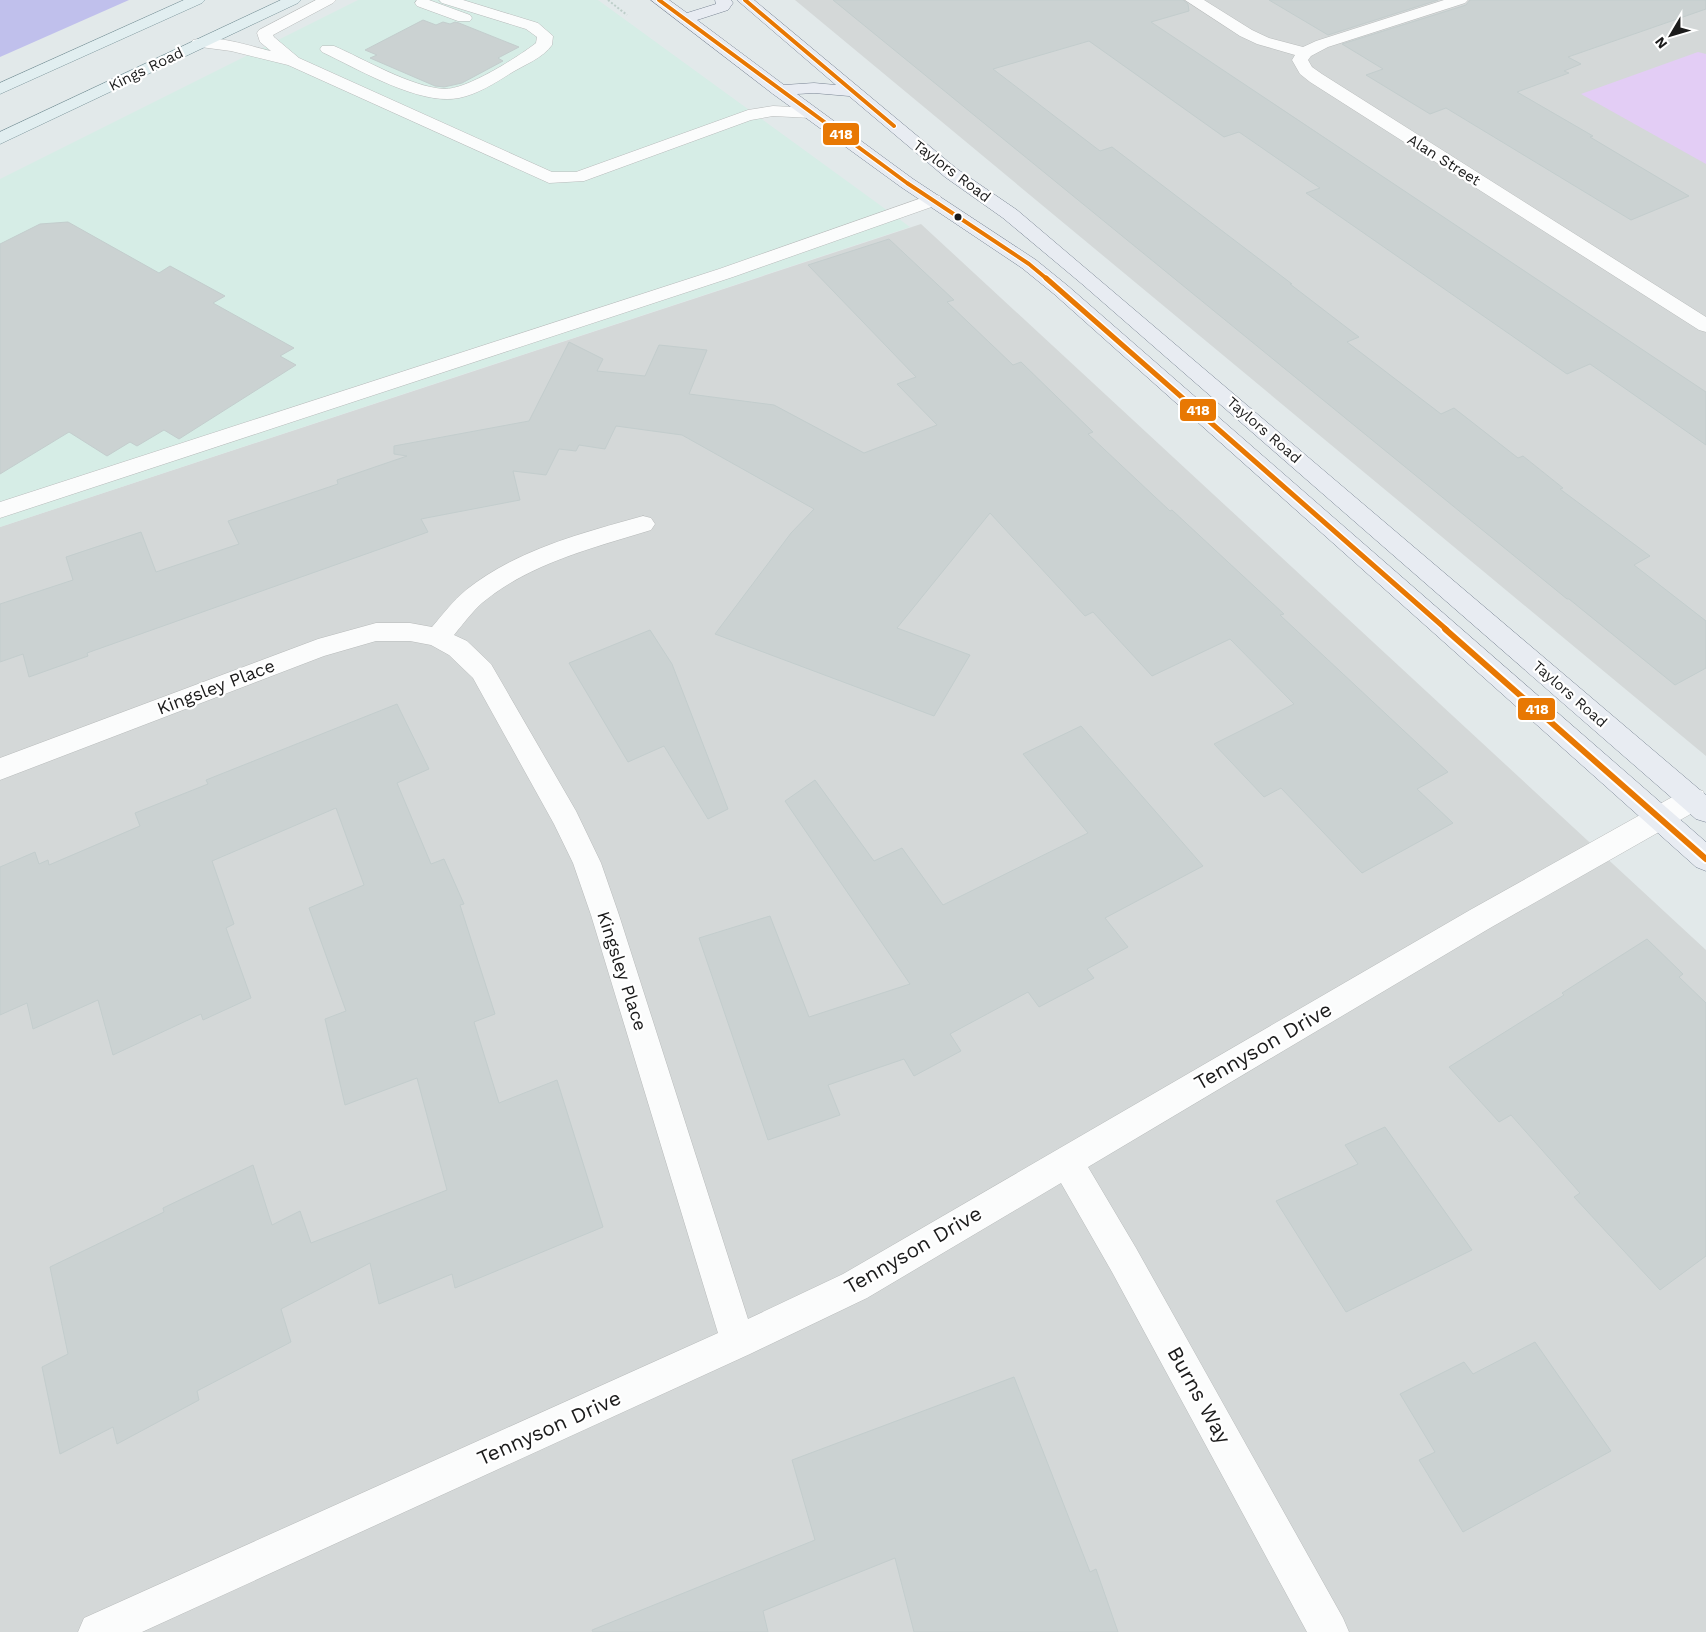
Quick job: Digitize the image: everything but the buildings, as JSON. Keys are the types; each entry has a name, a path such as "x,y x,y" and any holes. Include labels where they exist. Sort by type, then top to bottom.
{"main road":[{"path":"82,52 182,0"},
{"path":"0,89 197,0"},
{"name":"Kings Road","path":"0,139 292,0"},
{"name":"Taylors Road","path":"659,0 685,19 765,93 811,113 907,183 1029,264 1061,290 1706,859"},
{"path":"685,19 722,7 725,3 723,0"},
{"name":"Taylors Road","path":"745,0 951,173 1010,214 1089,280 1699,805"},
{"path":"765,93 814,88 852,91"},
{"path":"933,200 948,191 952,184 951,173"}],"street":[{"path":"294,62 266,39 265,33 328,0"},
{"path":"447,0 532,26 544,36 544,45"},
{"path":"1193,0 1246,34 1305,53 1322,44 1460,0"},
{"path":"423,3 490,26 529,32 542,39 544,45"},
{"path":"200,43 232,46 294,62 537,173 558,180 578,177 748,115 773,111 811,113"},
{"path":"328,49 426,91 450,94 467,90 535,52 544,45"},
{"name":"Alan Street","path":"1305,53 1300,60 1301,65 1316,78 1706,326"},
{"path":"667,127 765,93"},
{"path":"537,173 570,168 589,160 603,150"},
{"path":"0,510 716,276 933,200"},
{"path":"437,637 473,598 494,581 517,569 564,550 642,524"},
{"name":"Kingsley Place","path":"0,769 318,648 347,639 376,632 410,632 437,637 458,648 482,671 566,819 586,863 605,915 738,1342"},
{"name":"Tennyson Drive","path":"98,1632 738,1342 855,1286 1480,920 1660,818 1699,805"},
{"name":"Burns Way","path":"1066,1161 1124,1260 1329,1632"}],"shaded area":[{"path":"0,0 129,0 0,57"},
{"path":"358,0 598,0 910,227 0,527 0,179"},
{"path":"795,0 1706,0 1706,756"},
{"path":"1698,52 1706,54 1706,164 1581,94"},
{"path":"921,224 1706,950 1706,1632 0,1632 0,527"}],"transit line":[{"name":"418","path":"659,0 907,183 1029,264 1061,290 1706,859"},
{"name":"418","path":"745,0 894,126"}]}
